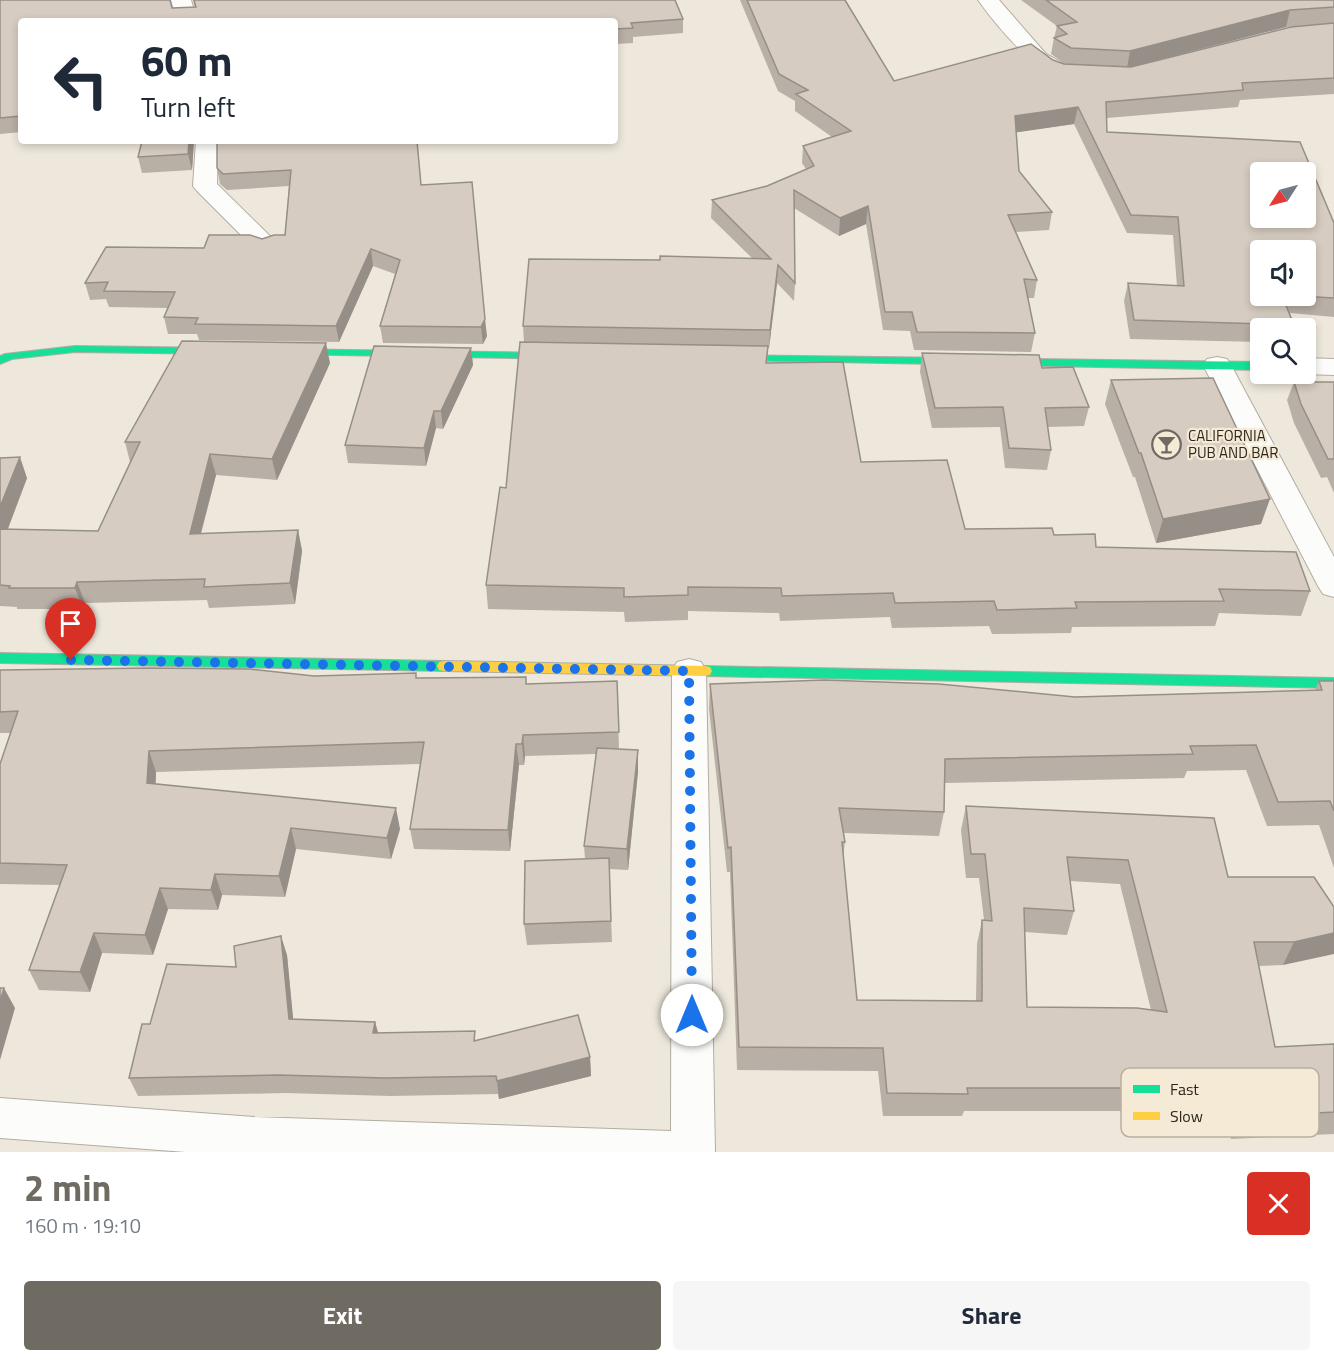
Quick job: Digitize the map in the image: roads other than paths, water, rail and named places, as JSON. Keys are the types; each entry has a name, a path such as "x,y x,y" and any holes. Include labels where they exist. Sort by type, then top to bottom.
{"street":[{"path":"181,0 186,18"},
{"path":"988,0 1039,58 1062,73 1084,74"},
{"path":"207,144 205,186 266,246"},
{"path":"0,361 9,356 75,349 241,352"},
{"path":"265,352 574,356"},
{"path":"705,358 1250,366"},
{"path":"1217,365 1334,586"},
{"path":"1316,366 1334,367"},
{"path":"0,658 1334,683"},
{"path":"689,671 693,1152"},
{"path":"0,1118 254,1137 677,1152"}],"place":[{"name":"CALIFORNIA PUB AND BAR","path":"1167,444"}]}
